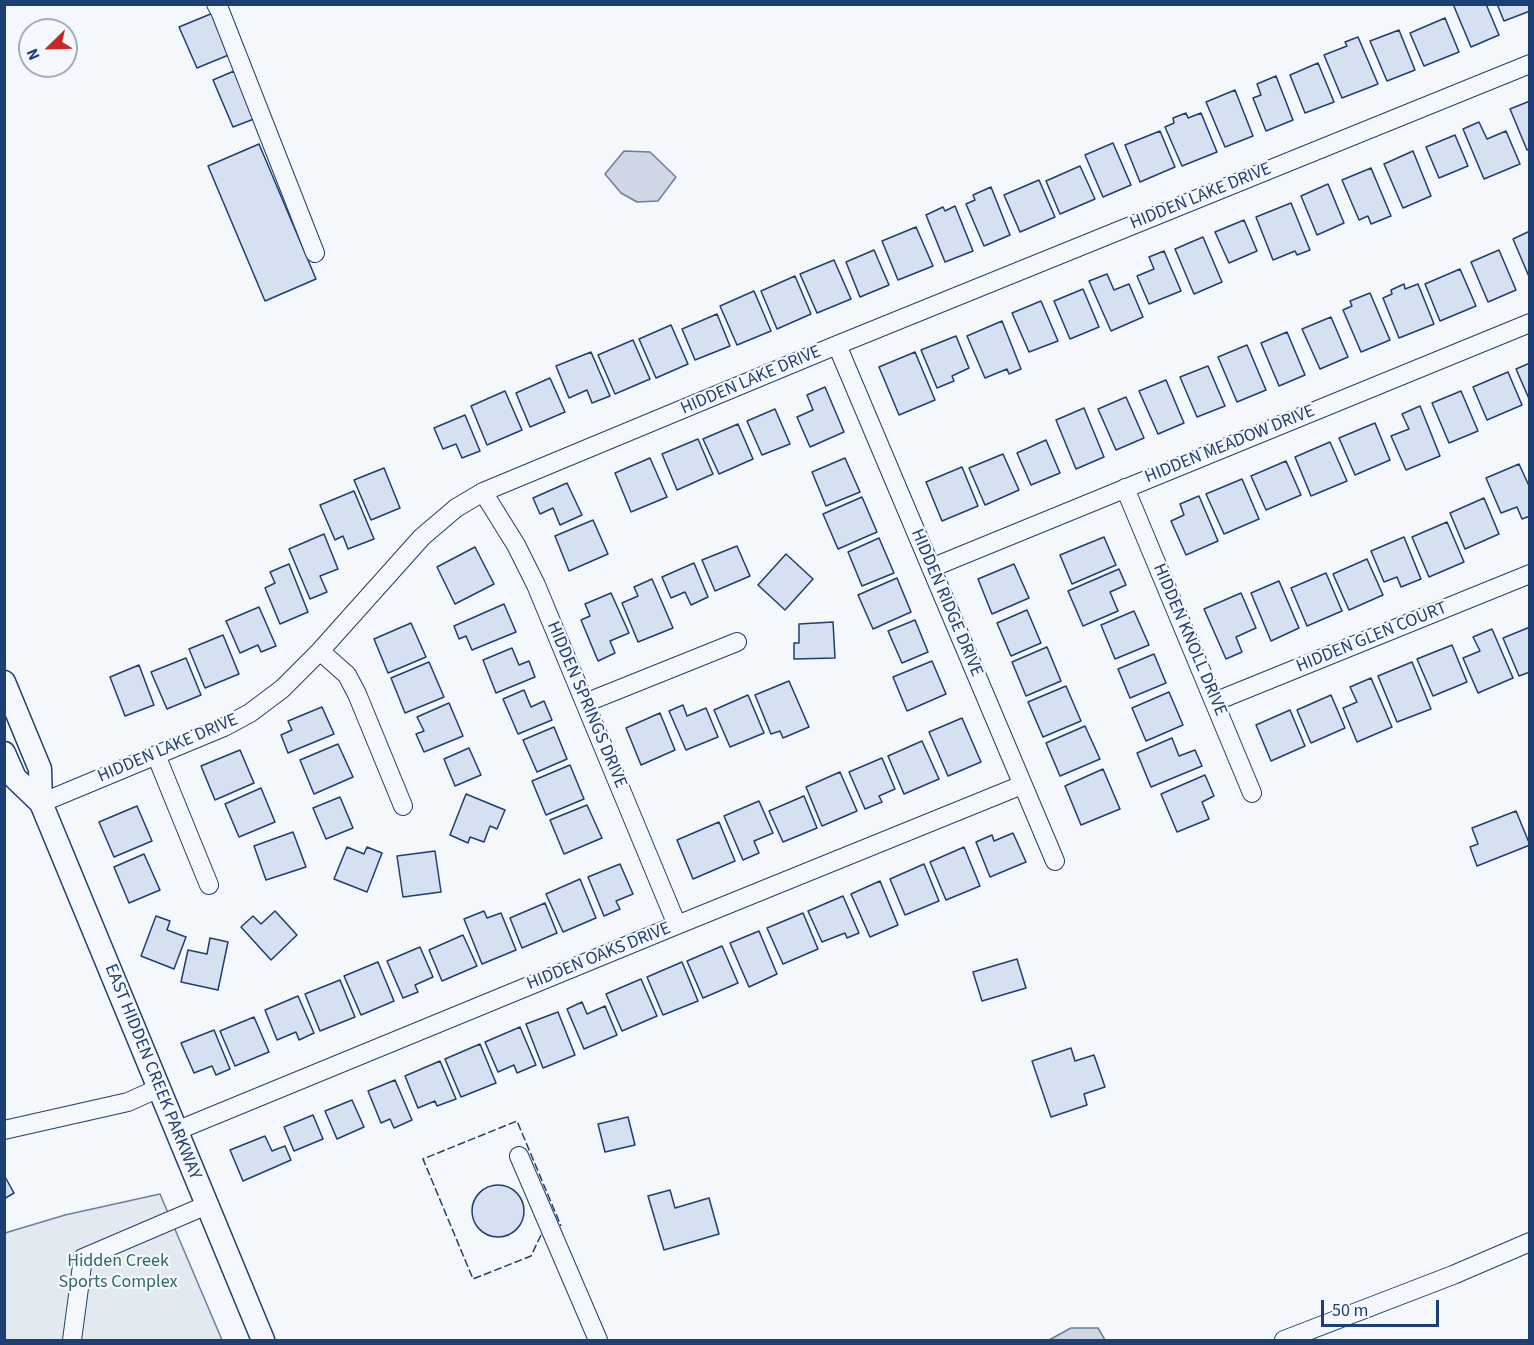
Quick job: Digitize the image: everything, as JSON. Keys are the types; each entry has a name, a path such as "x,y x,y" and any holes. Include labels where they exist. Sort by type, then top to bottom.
{"main road":[{"name":"EAST HIDDEN CREEK PARKWAY","path":"4,682 40,769 41,803 263,1341"},
{"name":"EAST HIDDEN CREEK PARKWAY","path":"4,753 15,778 41,803"}],"street":[{"path":"216,4 315,253"},
{"name":"HIDDEN LAKE DRIVE","path":"41,803 224,727 250,713 282,689 320,651 422,537 456,508 483,492 837,345 1530,64"},
{"name":"HIDDEN MEADOW DRIVE","path":"931,568 1530,323"},
{"name":"HIDDEN RIDGE DRIVE","path":"837,345 1055,861"},
{"name":"HIDDEN KNOLL DRIVE","path":"1125,488 1252,793"},
{"name":"HIDDEN SPRINGS DRIVE","path":"483,492 516,545 536,585 677,924"},
{"name":"HIDDEN GLEN COURT","path":"1214,702 1530,574"},
{"path":"585,703 737,642"},
{"path":"320,651 347,675 403,806"},
{"path":"156,755 209,885"},
{"name":"HIDDEN OAKS DRIVE","path":"176,1131 677,924 1022,785"},
{"path":"4,1130 128,1102 159,1088"},
{"path":"519,1156 598,1341"},
{"path":"72,1341 83,1257 207,1205"},
{"path":"1284,1341 1312,1335 1530,1242"}],"green space":[{"name":"Hidden Creek Sports Complex","path":"160,1194 222,1340 5,1340 5,1233 65,1215"}],"shaded area":[{"path":"624,151 650,152 676,177 658,201 637,202 621,193 605,174"},
{"path":"1071,1328 1098,1328 1105,1340 1049,1340"}],"building":[{"path":"1453,4 1486,4 1499,35 1471,47"},
{"path":"1497,4 1528,4 1530,11 1504,21"},
{"path":"213,13 231,54 197,68 179,27"},
{"path":"1445,18 1459,52 1424,66 1410,33"},
{"path":"1399,30 1415,70 1387,81 1370,41"},
{"path":"1358,37 1378,84 1342,98 1324,55 1347,46 1345,42"},
{"path":"1318,63 1334,102 1305,113 1290,75"},
{"path":"234,71 254,119 233,127 213,80"},
{"path":"1276,76 1293,120 1266,131 1253,98 1261,95 1257,84"},
{"path":"1235,90 1253,136 1225,147 1206,102"},
{"path":"1530,101 1530,149 1527,150 1510,109"},
{"path":"1186,113 1188,118 1201,113 1217,152 1182,166 1165,127 1174,123 1173,118"},
{"path":"1479,122 1487,139 1506,131 1520,164 1484,179 1463,129"},
{"path":"1160,131 1175,167 1140,182 1125,145"},
{"path":"1455,135 1468,166 1439,178 1426,147"},
{"path":"1113,143 1131,185 1103,197 1085,155"},
{"path":"259,144 316,279 265,301 208,166"},
{"path":"1413,151 1431,196 1403,208 1384,164"},
{"path":"1080,166 1095,199 1060,214 1046,181"},
{"path":"1371,168 1391,216 1371,224 1368,216 1359,220 1342,180"},
{"path":"1039,180 1055,217 1020,232 1004,195"},
{"path":"1328,184 1344,223 1317,235 1301,196"},
{"path":"991,187 1010,235 984,246 966,204 975,200 973,195"},
{"path":"1291,203 1310,250 1297,255 1295,251 1273,260 1256,217"},
{"path":"955,206 973,251 945,262 926,215 943,207 945,211"},
{"path":"1244,220 1257,251 1229,263 1215,232"},
{"path":"916,227 933,266 898,280 882,241"},
{"path":"1530,231 1530,279 1513,239"},
{"path":"1203,237 1222,282 1194,294 1175,249"},
{"path":"874,250 889,285 860,297 846,262"},
{"path":"1499,250 1516,290 1488,302 1471,262"},
{"path":"1164,251 1181,291 1149,304 1137,276 1154,269 1149,257"},
{"path":"834,260 851,299 817,313 800,274"},
{"path":"1460,269 1476,306 1440,321 1425,284"},
{"path":"1107,274 1114,290 1129,284 1143,317 1111,331 1089,281"},
{"path":"795,276 811,314 777,329 761,291"},
{"path":"1404,284 1405,289 1418,284 1434,324 1399,338 1383,298 1392,294 1391,290"},
{"path":"1083,289 1099,327 1070,339 1054,301"},
{"path":"754,291 771,331 737,345 720,306"},
{"path":"1370,293 1390,340 1361,352 1343,310 1352,306 1350,301"},
{"path":"1041,301 1058,341 1029,352 1012,313"},
{"path":"717,314 730,346 695,360 682,329"},
{"path":"1331,317 1348,357 1320,369 1302,329"},
{"path":"1002,321 1021,369 1009,374 1007,369 985,378 967,336"},
{"path":"671,325 688,364 656,378 639,339"},
{"path":"1287,332 1305,375 1279,386 1261,343"},
{"path":"956,336 969,368 952,376 954,381 937,388 921,350"},
{"path":"633,340 650,379 615,394 598,355"},
{"path":"1247,345 1266,390 1237,402 1218,357"},
{"path":"591,352 610,396 592,403 587,390 569,398 556,366"},
{"path":"915,352 935,400 899,415 879,367"},
{"path":"1530,363 1530,401 1516,369"},
{"path":"1208,366 1225,406 1197,417 1180,377"},
{"path":"1508,372 1522,405 1487,420 1473,387"},
{"path":"550,378 565,412 530,427 516,393"},
{"path":"1166,380 1184,423 1158,434 1139,391"},
{"path":"825,387 844,432 810,447 797,417 813,410 807,395"},
{"path":"505,391 522,430 487,445 471,406"},
{"path":"1461,391 1478,431 1449,443 1432,403"},
{"path":"1126,397 1144,438 1116,450 1098,409"},
{"path":"1420,406 1440,456 1406,470 1391,436 1409,429 1402,414"},
{"path":"1084,408 1104,457 1076,469 1056,420"},
{"path":"775,409 790,444 762,455 747,421"},
{"path":"465,415 480,451 462,458 456,444 443,449 434,428"},
{"path":"1375,423 1390,460 1355,475 1339,438"},
{"path":"738,424 753,459 719,474 703,439"},
{"path":"698,439 713,474 677,490 662,454"},
{"path":"1046,440 1060,473 1031,485 1017,453"},
{"path":"1330,442 1347,481 1311,496 1295,457"},
{"path":"1003,454 1019,490 985,505 969,468"},
{"path":"650,458 667,497 631,512 615,473"},
{"path":"845,458 860,492 826,506 812,472"},
{"path":"1286,461 1301,495 1266,510 1251,476"},
{"path":"1519,464 1530,488 1530,516 1522,519 1517,507 1501,513 1486,478"},
{"path":"962,467 978,506 942,521 926,482"},
{"path":"384,468 400,508 371,520 354,480"},
{"path":"1242,479 1259,519 1224,534 1206,494"},
{"path":"567,483 582,515 560,525 553,508 540,514 533,498"},
{"path":"354,491 374,539 348,549 343,536 335,540 320,505"},
{"path":"1199,496 1218,541 1186,555 1171,521 1184,515 1180,504"},
{"path":"862,497 877,532 838,549 823,514"},
{"path":"1484,498 1499,534 1465,549 1450,513"},
{"path":"593,520 608,554 569,571 555,536"},
{"path":"1447,522 1464,562 1429,577 1412,537"},
{"path":"324,534 338,569 320,576 327,592 310,599 289,549"},
{"path":"1104,537 1116,565 1072,584 1060,555"},
{"path":"1404,537 1421,579 1401,587 1397,577 1384,582 1371,551"},
{"path":"879,538 894,573 862,586 848,552"},
{"path":"737,546 750,576 715,591 702,560"},
{"path":"475,547 494,584 455,604 437,567"},
{"path":"786,554 813,579 785,610 758,585"},
{"path":"1367,559 1383,595 1349,610 1333,574"},
{"path":"694,563 708,597 691,605 685,592 671,598 662,577"},
{"path":"289,564 308,612 280,624 265,588 275,583 270,572"},
{"path":"1014,564 1029,598 992,614 978,579"},
{"path":"1119,569 1126,585 1110,592 1118,611 1083,626 1068,591"},
{"path":"1326,573 1342,611 1307,626 1291,588"},
{"path":"897,578 911,612 873,629 858,595"},
{"path":"652,579 673,628 638,642 622,603 638,596 634,587"},
{"path":"1279,581 1299,628 1271,641 1251,593"},
{"path":"611,593 629,633 610,641 615,653 598,661 581,620 590,616 585,604"},
{"path":"1241,593 1256,628 1236,637 1242,652 1226,659 1204,609"},
{"path":"504,604 516,632 472,650 466,636 459,639 454,626"},
{"path":"259,607 276,646 261,652 258,645 240,653 226,621"},
{"path":"1027,610 1041,643 1011,656 997,623"},
{"path":"1134,611 1149,645 1115,659 1101,625"},
{"path":"915,620 928,652 902,663 888,631"},
{"path":"833,622 835,658 794,659 794,643 799,643 799,624"},
{"path":"411,623 426,657 388,673 374,639"},
{"path":"1530,627 1530,672 1519,676 1503,638"},
{"path":"1492,629 1513,678 1478,693 1463,658 1480,651 1473,637"},
{"path":"223,635 239,674 205,688 189,649"},
{"path":"1452,645 1467,682 1433,696 1417,659"},
{"path":"1047,647 1061,681 1026,696 1012,662"},
{"path":"512,648 519,665 529,661 535,677 496,693 483,660"},
{"path":"1154,654 1166,683 1130,698 1118,669"},
{"path":"186,658 201,695 167,709 151,672"},
{"path":"932,661 946,694 907,711 893,677"},
{"path":"429,662 444,697 405,713 391,678"},
{"path":"1412,662 1431,709 1397,722 1378,676"},
{"path":"139,665 154,705 125,716 110,677"},
{"path":"1371,678 1392,727 1357,742 1343,708 1357,702 1350,687"},
{"path":"789,681 809,727 783,738 780,731 771,734 755,695"},
{"path":"1066,686 1081,721 1043,737 1028,702"},
{"path":"524,690 531,707 544,701 552,720 518,734 503,699"},
{"path":"1169,692 1183,725 1146,741 1132,708"},
{"path":"748,695 764,733 730,747 714,710"},
{"path":"1331,695 1345,728 1311,743 1297,710"},
{"path":"449,703 463,736 424,752 416,734 424,731 417,717"},
{"path":"683,705 687,716 706,708 718,737 686,750 669,711"},
{"path":"322,707 334,734 288,753 281,735 292,730 288,721"},
{"path":"1290,710 1305,746 1271,761 1256,725"},
{"path":"660,713 675,750 641,765 626,728"},
{"path":"962,718 981,762 948,776 929,732"},
{"path":"1085,726 1100,759 1060,776 1046,743"},
{"path":"554,727 567,759 537,772 523,740"},
{"path":"1172,738 1179,756 1195,750 1202,766 1151,787 1137,753"},
{"path":"922,741 939,779 904,794 888,756"},
{"path":"338,744 353,777 314,794 300,760"},
{"path":"469,748 481,775 455,786 444,759"},
{"path":"240,750 254,783 215,800 201,766"},
{"path":"882,758 895,789 879,796 882,802 865,809 849,772"},
{"path":"570,765 584,799 546,815 532,781"},
{"path":"1103,769 1120,809 1081,825 1065,786"},
{"path":"840,772 857,811 822,826 806,787"},
{"path":"1205,775 1214,796 1202,802 1209,819 1177,832 1161,794"},
{"path":"261,788 275,822 239,837 225,804"},
{"path":"466,794 505,810 497,829 490,826 484,842 470,837 468,843 450,835"},
{"path":"804,796 817,828 783,842 769,811"},
{"path":"340,797 353,828 326,839 313,808"},
{"path":"759,801 773,833 754,841 759,853 743,860 724,816"},
{"path":"587,805 602,838 564,854 550,820"},
{"path":"137,806 152,841 114,857 99,822"},
{"path":"1516,811 1530,845 1477,866 1470,847 1478,844 1472,828"},
{"path":"719,822 735,861 693,879 677,840"},
{"path":"293,832 306,867 266,880 254,846"},
{"path":"1013,833 1026,862 990,877 976,842 992,835 994,841"},
{"path":"347,847 364,854 367,847 382,853 367,892 334,879"},
{"path":"964,847 980,886 946,900 930,862"},
{"path":"435,851 441,892 403,897 397,856"},
{"path":"144,854 160,890 129,903 114,867"},
{"path":"620,864 633,894 616,901 620,909 604,916 588,877"},
{"path":"924,864 939,901 905,915 890,879"},
{"path":"580,879 596,918 563,932 546,894"},
{"path":"880,881 898,925 870,937 851,894"},
{"path":"843,896 859,933 847,938 845,933 822,942 808,911"},
{"path":"545,903 557,933 522,948 510,918"},
{"path":"275,911 297,935 271,960 241,927 253,916 261,924"},
{"path":"484,911 487,918 501,913 516,950 482,964 464,919"},
{"path":"803,913 818,949 783,964 767,928"},
{"path":"156,916 170,921 167,930 186,937 174,969 141,956"},
{"path":"759,931 777,974 749,987 730,943"},
{"path":"463,935 477,966 442,981 429,950"},
{"path":"210,938 228,942 218,990 181,982 188,950 207,954"},
{"path":"722,946 738,983 703,998 687,961"},
{"path":"420,947 433,977 415,985 418,992 403,998 387,961"},
{"path":"1017,959 1026,988 982,1001 973,972"},
{"path":"378,962 394,1001 361,1015 344,976"},
{"path":"682,962 698,1001 663,1015 647,977"},
{"path":"641,979 657,1016 622,1031 606,994"},
{"path":"340,980 355,1017 320,1031 305,994"},
{"path":"298,996 314,1033 299,1040 296,1032 277,1040 265,1010"},
{"path":"582,1002 587,1014 605,1006 617,1035 584,1049 567,1009"},
{"path":"558,1012 575,1055 543,1068 526,1024"},
{"path":"254,1017 269,1052 235,1066 220,1031"},
{"path":"520,1027 536,1065 517,1073 514,1065 498,1072 485,1042"},
{"path":"214,1030 230,1069 216,1075 212,1066 194,1073 181,1043"},
{"path":"480,1044 496,1083 461,1097 445,1059"},
{"path":"1071,1048 1075,1061 1094,1055 1105,1087 1084,1094 1087,1105 1051,1117 1032,1061"},
{"path":"440,1061 456,1099 437,1106 435,1101 418,1108 405,1076"},
{"path":"395,1080 412,1120 394,1128 390,1119 381,1123 368,1091"},
{"path":"352,1100 364,1127 337,1139 325,1111"},
{"path":"313,1115 323,1139 294,1151 284,1127"},
{"path":"628,1117 635,1145 605,1152 598,1124"},
{"path":"265,1136 272,1151 285,1146 291,1160 243,1181 230,1150"},
{"path":"4,1175 14,1193 4,1199"},
{"path":"498,1185 508,1187 516,1193 522,1201 524,1211 522,1221 516,1229 508,1235 498,1237 488,1235 480,1229 474,1221 472,1211 474,1201 480,1193 488,1187"},
{"path":"670,1190 675,1208 709,1198 719,1234 664,1250 648,1196"}],"fence":[{"path":"541,1235 531,1256 473,1279 423,1159 517,1121 561,1226"}]}
